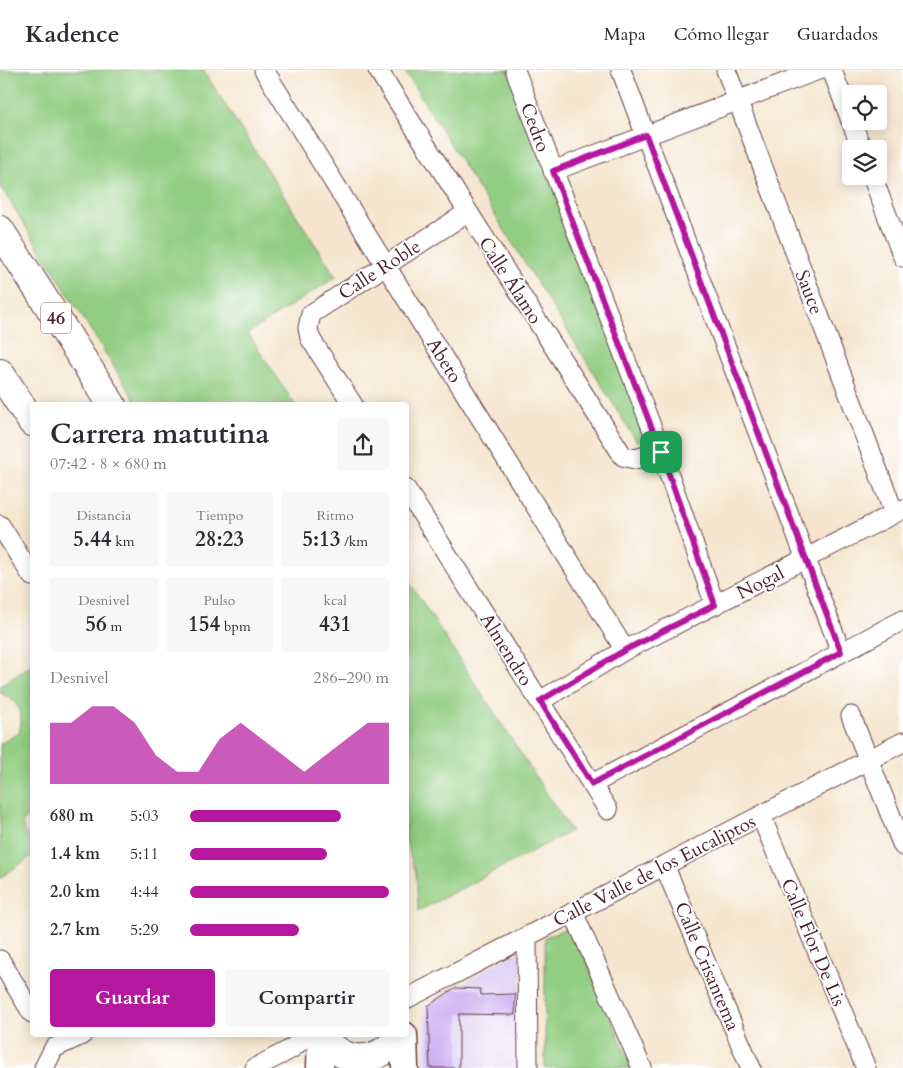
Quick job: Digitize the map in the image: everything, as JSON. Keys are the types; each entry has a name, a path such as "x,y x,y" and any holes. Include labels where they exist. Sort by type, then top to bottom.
{"main road":[{"name":"46","path":"0,230 110,402"},
{"path":"0,373 30,419"},
{"path":"322,1047 353,1058 368,1058 396,1046"}],"street":[{"name":"Abeto","path":"264,70 625,650"},
{"name":"Calle Álamo","path":"378,70 623,456 635,459 661,452"},
{"name":"Cedro","path":"515,70 661,452 715,605"},
{"path":"621,70 841,652"},
{"name":"Sauce","path":"726,70 899,511"},
{"path":"553,171 818,70"},
{"path":"832,70 842,97"},
{"path":"875,185 903,257"},
{"name":"Calle Roble","path":"351,402 310,338 308,328 311,314 468,212"},
{"name":"Almendro","path":"409,494 608,810"},
{"name":"Nogal","path":"540,701 625,650 899,511"},
{"path":"0,524 30,573"},
{"path":"592,784 903,620"},
{"path":"851,716 903,846"},
{"name":"Calle Valle de los Eucaliptos","path":"409,998 903,742"},
{"name":"Calle Flor De Lis","path":"761,816 866,1068"},
{"name":"Calle Crisantema","path":"664,865 751,1068"},
{"path":"573,912 642,1068"},
{"path":"528,936 528,1068"},
{"path":"0,960 30,1010"},
{"path":"44,1068 50,1042 73,1037"},
{"path":"396,1046 405,1068"},
{"path":"255,1068 290,1049 322,1047"}],"shaded area":[{"path":"521,949 520,1068 425,1068 424,1006"}],"green space":[{"path":"0,70 203,70 336,277 248,333 293,402 136,402 0,186"},
{"path":"404,70 509,70 649,433 637,442"},
{"path":"409,582 571,831 418,911 416,874 409,852"},
{"path":"30,666 30,811 22,824 30,843 30,857 0,878 0,744 19,733 21,720 16,704 0,693 0,686"},
{"path":"572,926 632,1068 545,1068 545,937"}],"building":[{"path":"455,988 480,989 481,995 515,994 515,1015 459,1014 459,1068 430,1068 428,1006"}],"route":[{"path":"646,135 841,652 592,784 540,701 625,650 715,605 661,452 553,171 646,135"}]}
